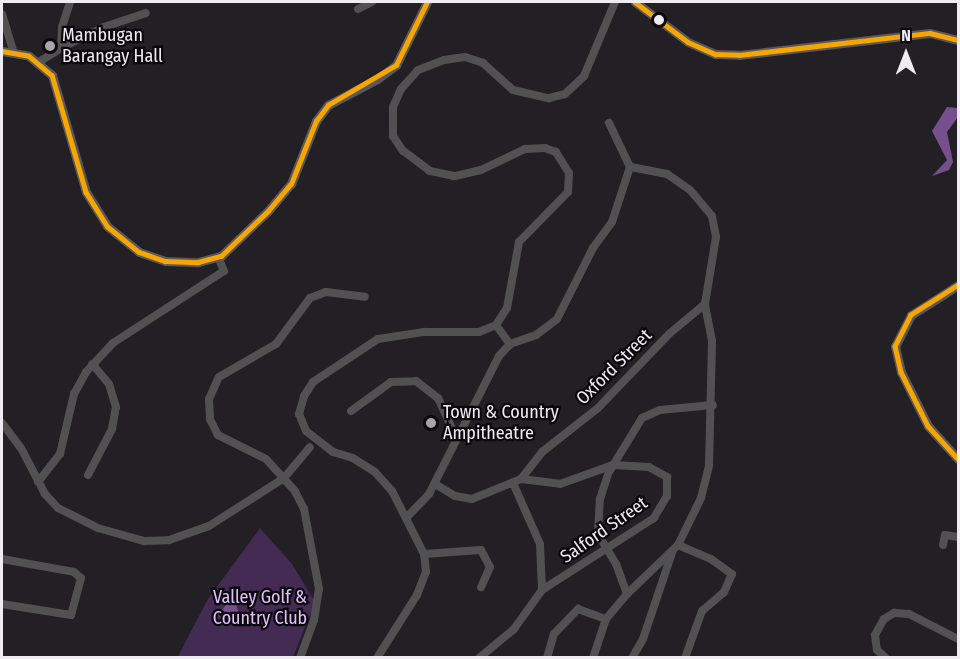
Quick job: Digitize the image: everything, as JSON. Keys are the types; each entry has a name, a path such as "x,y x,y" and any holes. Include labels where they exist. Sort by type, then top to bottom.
{"main road":[{"path":"2,51 13,51 39,62 56,85 86,192 107,226 123,243 159,259 183,263 218,257 268,212 291,184 316,121 328,105 377,79 396,64 427,2"},
{"path":"635,2 688,42 716,54 739,55 930,33 958,40"},
{"path":"958,285 911,315 895,346 901,372 928,426 958,459"}],"street":[{"path":"61,48 62,27 70,2"},
{"path":"358,9 372,2"},
{"path":"377,657 417,595 426,572 424,554 392,490 375,472 324,447 306,431 299,414 304,396 313,382 378,339 423,332 479,332 496,325 507,308 519,242 567,192 569,173 564,162 545,148 525,149 482,170 454,176 430,171 403,151 393,136 393,107 401,89 418,70 444,60 465,57 483,63 513,90 549,98 566,94 584,76 615,2"},
{"path":"39,62 61,48 104,27 146,13"},
{"path":"2,14 13,51"},
{"path":"407,517 435,484 456,437 499,356 510,344 536,334 557,319 566,307 593,248 612,222 630,167 609,123"},
{"path":"630,167 667,174 690,190 712,216 716,237 705,304 712,341 713,405 709,465 700,498 675,548 643,639 632,657"},
{"path":"38,482 60,454 77,387 92,364 112,343 224,271 218,257"},
{"path":"300,657 314,620 319,589 304,508 284,478 260,454 218,435 210,419 212,388 229,369 276,344 310,298 326,292 365,297"},
{"name":"Oxford Street","path":"517,481 542,452 598,408 669,334 705,304"},
{"path":"496,325 510,344"},
{"path":"88,475 112,429 116,407 109,384 92,364"},
{"path":"351,411 391,382 416,381 438,398 456,437"},
{"path":"627,594 616,564 604,549 597,522 603,487 613,465 642,418 660,410 713,405"},
{"path":"2,423 51,501 72,517 121,536 158,542 209,526 284,478 310,447"},
{"name":"Salford Street","path":"435,484 456,496 472,499 517,481 560,484 613,465 659,470 667,477 667,496 654,518 542,590"},
{"path":"478,657 487,655 514,628 542,590 540,544 517,481"},
{"path":"943,545 945,535 958,537"},
{"path":"675,548 711,559 732,574 724,592 702,611 685,657"},
{"path":"593,657 606,620 627,594 675,548"},
{"path":"424,554 482,550 490,567 481,587"},
{"path":"2,559 74,572 81,578 71,615 2,604"},
{"path":"547,657 554,634 578,609 606,620"},
{"path":"886,657 877,650 875,635 884,619 894,613 909,614 958,639"}],"green space":[{"name":"Valley Golf & Country Club","path":"260,528 292,564 315,602 293,657 177,658 208,599"}],"shaded area":[{"path":"947,107 958,108 958,117 947,132 953,162 949,170 932,176 947,160 932,131"},
{"path":"229,600 236,604 241,622 230,622 218,616"}],"transit line":[{"path":"2,51 29,56 52,75 86,192 107,226 139,252 165,261 198,262 221,256 268,211 291,184 316,121 328,105 396,65 427,2"},
{"path":"635,2 688,42 715,54 739,55 930,33 958,40"},
{"path":"958,285 911,315 895,346 901,372 928,426 958,459"}],"place":[{"name":"Mambugan Barangay Hall","path":"50,46"},
{"name":"Town & Country Ampitheatre","path":"431,423"}]}
